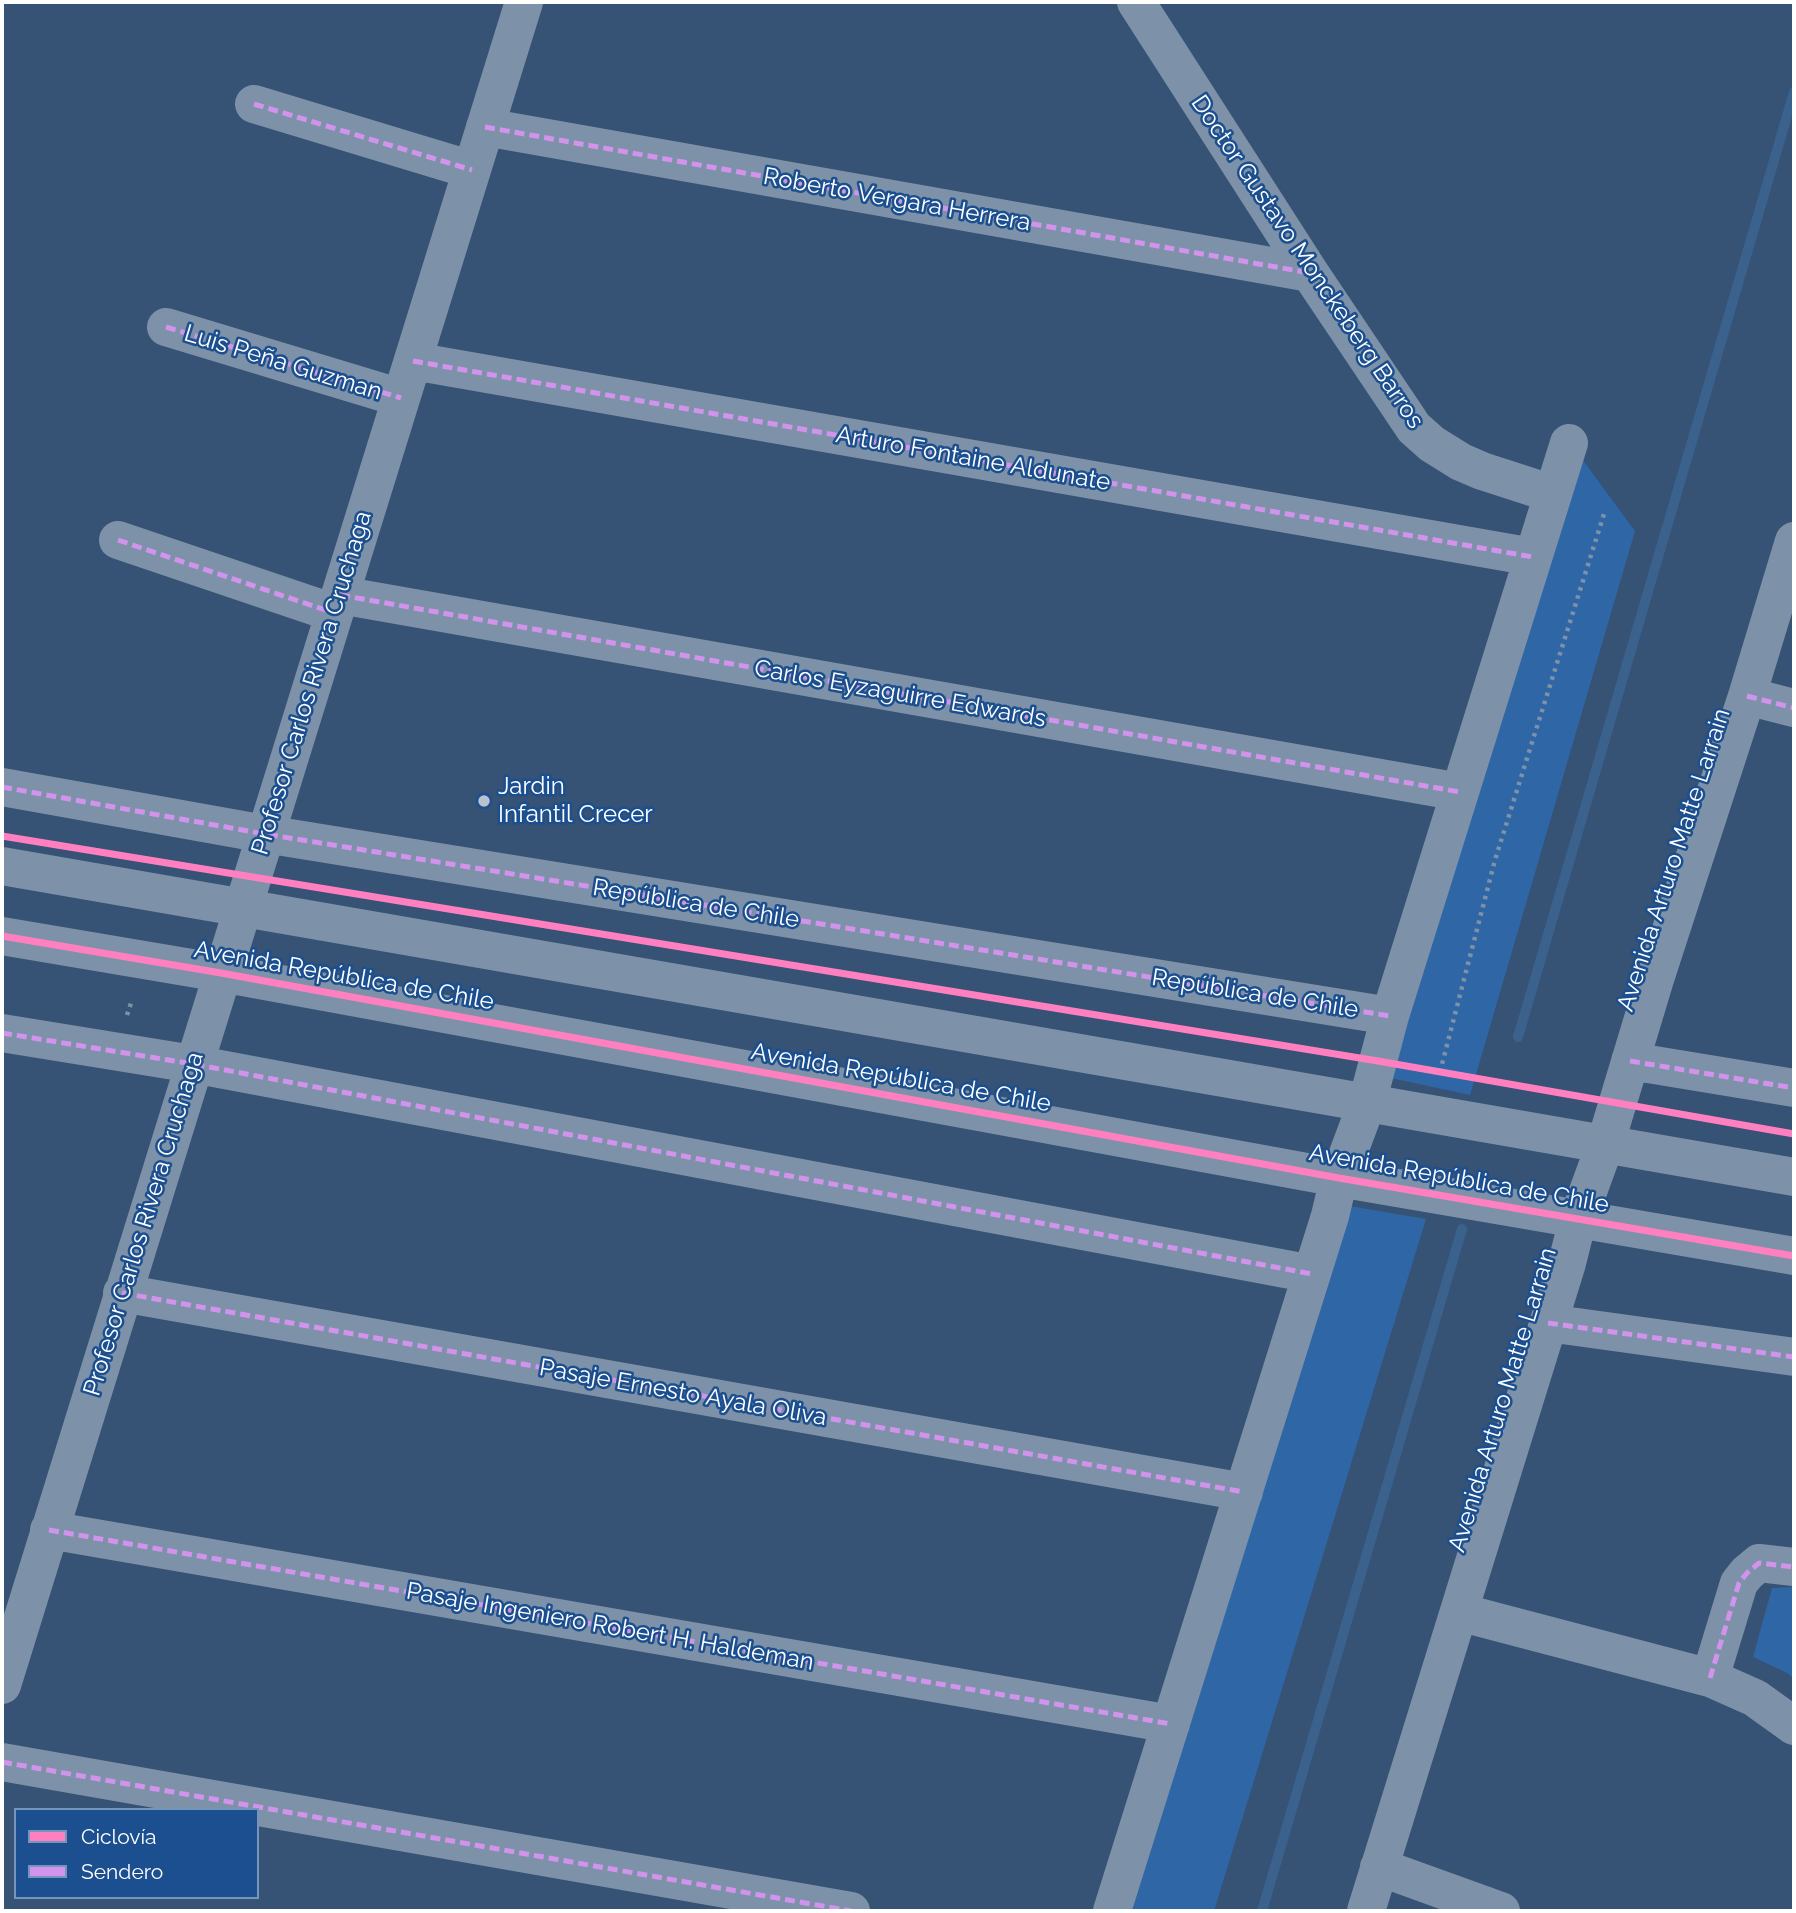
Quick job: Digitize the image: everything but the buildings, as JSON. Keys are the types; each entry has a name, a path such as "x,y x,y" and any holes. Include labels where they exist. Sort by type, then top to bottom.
{"street":[{"name":"Profesor Carlos Rivera Cruchaga","path":"2,1685 524,2"},
{"name":"Doctor Gustavo Monckeberg Barros","path":"1136,2 1310,273 1414,428 1432,444 1461,462 1553,494"},
{"path":"254,104 472,170"},
{"name":"Roberto Vergara Herrera","path":"485,127 1310,273"},
{"name":"Luis Peña Guzman","path":"166,327 401,398"},
{"name":"Arturo Fontaine Aldunate","path":"413,361 1533,557"},
{"path":"1112,1911 1331,1216 1339,1178 1367,1103 1390,1016 1569,443"},
{"name":"Carlos Eyzaguirre Edwards","path":"118,540 337,604 1460,792"},
{"name":"Avenida Arturo Matte Larrain","path":"1366,1911 1567,1262 1577,1219 1605,1145 1794,541"},
{"path":"1747,696 1794,708"},
{"name":"República de Chile","path":"2,787 265,834 1390,1016"},
{"name":"Avenida República de Chile","path":"2,866 1794,1177"},
{"name":"Avenida República de Chile","path":"2,936 221,973 1339,1178 1794,1256"},
{"path":"2,1034 193,1064 1312,1275"},
{"path":"1630,1061 1794,1088"},
{"name":"Pasaje Ernesto Ayala Oliva","path":"122,1293 1244,1492"},
{"path":"1548,1323 1794,1357"},
{"name":"Pasaje Ingeniero Robert H. Haldeman","path":"49,1530 1171,1724"},
{"path":"1710,1678 1739,1584 1747,1573 1759,1563 1794,1567"},
{"path":"1459,1612 1710,1678 1755,1698 1794,1726"},
{"path":"2,1762 851,1911"},
{"path":"1380,1867 1501,1911"}],"path":[{"path":"1440,1072 1495,860 1604,514"},
{"path":"1378,1061 1454,1074"}],"shaded area":[{"path":"1582,459 1635,531 1470,1095 1386,1077"},
{"path":"1344,1205 1426,1219 1214,1911 1132,1911 1229,1599"},
{"path":"1794,1587 1794,1679 1753,1657 1772,1588"}],"waterway":[{"path":"1518,1037 1794,92"},
{"path":"1262,1911 1462,1229"}],"marked path":[{"path":"254,104 472,170"},
{"path":"485,127 1310,273"},
{"path":"166,327 401,398"},
{"path":"413,361 1533,557"},
{"path":"118,540 334,613"},
{"path":"340,595 1460,792"},
{"path":"1747,696 1794,708"},
{"path":"2,787 265,834 1390,1016"},
{"path":"2,1033 193,1064 1312,1274"},
{"path":"1630,1061 1794,1088"},
{"path":"122,1293 1244,1492"},
{"path":"1548,1323 1794,1357"},
{"path":"49,1530 1171,1724"},
{"path":"1710,1678 1739,1583 1759,1563 1794,1567"},
{"path":"2,1762 851,1911"}],"cycle path":[{"path":"2,836 1378,1061 1794,1134"},
{"path":"2,936 221,973 1339,1178 1794,1256"}],"place":[{"name":"Jardin Infantil Crecer","path":"484,801"}]}
